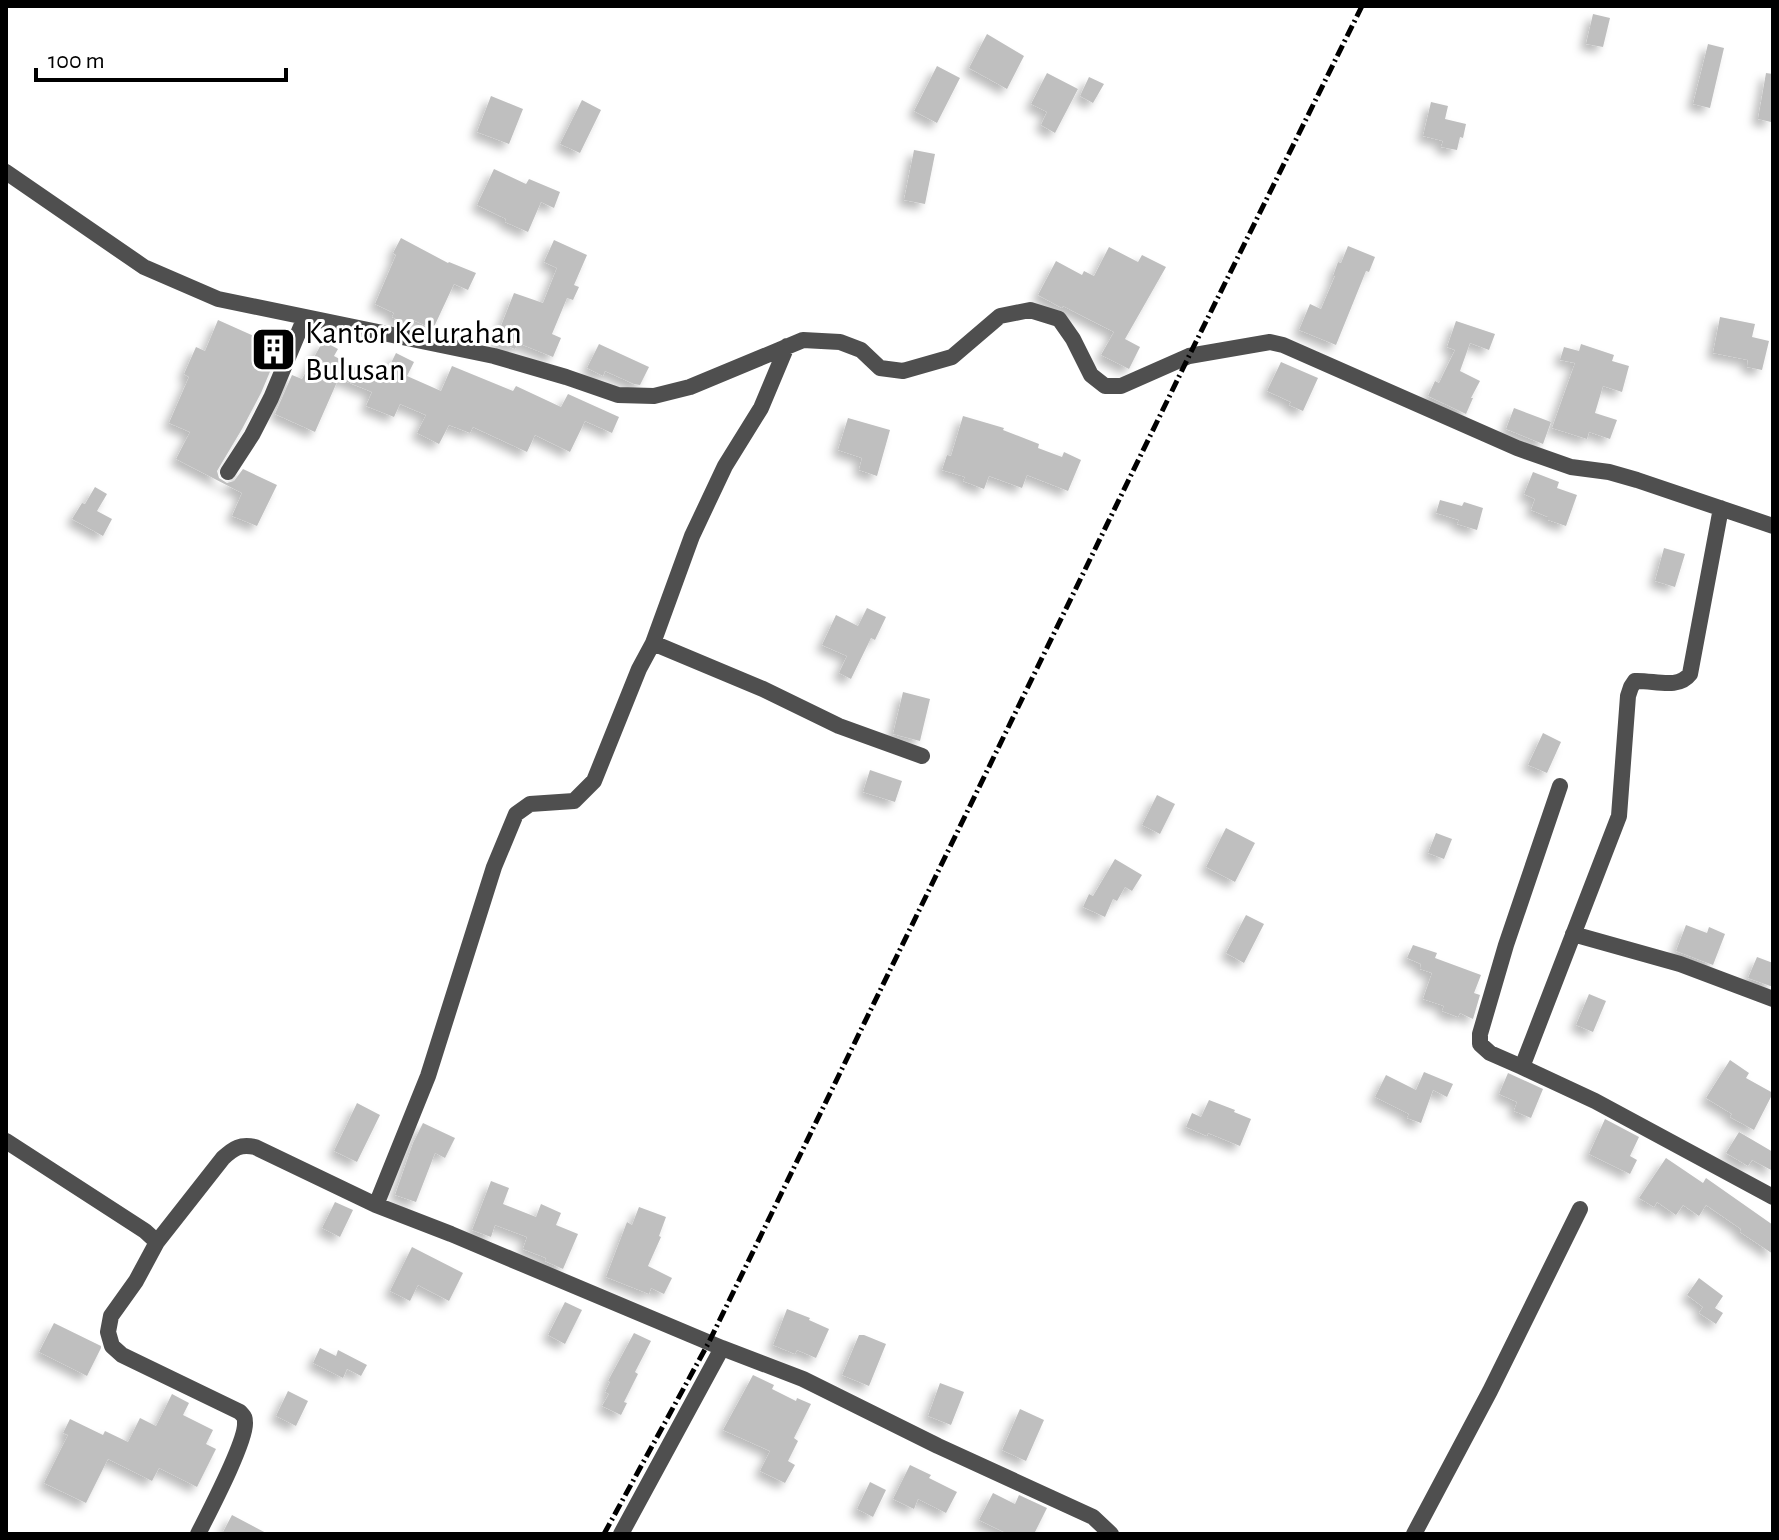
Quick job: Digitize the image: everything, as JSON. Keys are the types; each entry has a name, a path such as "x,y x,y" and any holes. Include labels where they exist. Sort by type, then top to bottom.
{"street":[{"path":"6,172 144,267 218,299 494,356 618,395 654,396 690,387 803,340 840,342 861,350 880,368 903,371 952,357 1000,316 1030,310 1059,319 1091,375 1105,386 1121,386 1189,356 1270,342 1517,448 1571,467 1609,472 1773,526"},
{"path":"228,472 271,398 305,317"},
{"path":"376,1205 428,1076 494,867 516,814 530,804 574,801 594,781 639,669 653,643 692,536 725,466 761,408 787,346"},
{"path":"1522,1067 1619,816 1631,687 1635,681 1678,684 1690,674 1721,508"},
{"path":"653,643 763,689 839,726 922,756"},
{"path":"1560,786 1506,945 1480,1034 1480,1044 1490,1053 1595,1101 1773,1197"},
{"path":"1573,934 1680,964 1773,999"},
{"path":"6,1141 145,1231 157,1242"},
{"path":"198,1534 234,1458 246,1427 245,1418 240,1412 122,1355 112,1346 108,1332 111,1316 136,1281 157,1242 223,1158 236,1147 245,1145 376,1205 803,1379 938,1446 1093,1517 1111,1534"},
{"path":"1414,1534 1490,1391 1580,1209"},
{"path":"621,1534 722,1348"}],"building":[{"path":"1593,14 1610,18 1603,47 1586,44"},
{"path":"987,34 1024,56 1007,89 969,68"},
{"path":"1708,44 1724,48 1710,108 1693,104"},
{"path":"937,66 960,78 937,123 914,111"},
{"path":"1047,73 1078,89 1055,133 1041,125 1047,112 1031,104"},
{"path":"1766,73 1773,74 1771,122 1758,119"},
{"path":"1089,77 1104,84 1093,103 1080,96"},
{"path":"491,96 523,109 509,144 477,132"},
{"path":"582,100 601,110 580,153 560,144"},
{"path":"1431,102 1448,106 1445,119 1466,124 1457,150 1441,147 1443,141 1423,136"},
{"path":"914,150 935,154 925,204 904,200"},
{"path":"494,169 526,184 529,179 560,192 554,208 541,202 528,232 477,205"},
{"path":"401,238 448,263 476,273 468,290 454,284 433,329 411,319 408,325 392,317 394,313 375,304"},
{"path":"554,240 587,255 574,285 579,287 573,300 567,298 552,334 561,338 553,357 518,343 515,349 495,341 514,293 543,303 557,268 544,262"},
{"path":"1348,246 1375,257 1369,272 1366,271 1336,345 1299,330 1310,304 1321,309 1338,262 1341,263"},
{"path":"1109,247 1138,262 1142,255 1166,267 1125,339 1140,347 1129,369 1101,355 1114,332 1038,295 1056,261 1082,275 1084,271 1094,276"},
{"path":"1720,317 1755,324 1752,337 1769,341 1762,370 1747,367 1748,360 1713,353"},
{"path":"218,320 265,341 270,330 285,336 261,393 217,471 219,478 227,483 234,481 243,469 277,485 257,526 232,516 242,493 176,459 190,432 169,423 189,377 184,374 196,347 205,351"},
{"path":"1456,321 1495,334 1489,350 1470,343 1460,371 1480,381 1466,414 1428,396 1435,381 1439,383 1455,350 1447,347"},
{"path":"323,341 338,349 334,356 364,372 366,368 385,375 396,353 414,362 407,376 441,391 452,366 513,391 516,386 561,407 568,394 619,417 612,433 585,421 570,452 535,435 527,452 473,427 470,433 449,425 439,444 417,433 426,415 400,404 394,417 366,406 372,392 340,379 315,432 275,414 292,375 302,379"},
{"path":"599,344 649,367 640,385 605,371 603,376 587,368"},
{"path":"1581,344 1614,355 1612,361 1629,366 1622,392 1603,386 1595,413 1617,420 1610,439 1589,432 1587,439 1552,428 1575,363 1560,360 1564,347 1579,351"},
{"path":"1281,362 1318,378 1303,411 1267,391"},
{"path":"1514,408 1551,422 1543,444 1506,429"},
{"path":"963,416 1004,428 1039,444 1038,448 1062,457 1064,452 1081,460 1068,491 1027,475 1022,488 989,476 984,489 963,481 965,477 942,470 947,455 951,456"},
{"path":"848,418 890,430 877,476 859,470 862,458 838,450"},
{"path":"1533,472 1559,482 1557,488 1577,495 1566,526 1531,510 1535,499 1524,494"},
{"path":"95,487 107,494 97,511 112,519 103,536 72,519"},
{"path":"1440,500 1462,506 1464,502 1483,508 1477,530 1436,513"},
{"path":"1664,548 1685,554 1675,587 1655,581"},
{"path":"867,608 886,617 875,640 871,638 851,679 839,673 847,656 822,645 836,615 858,626"},
{"path":"903,692 930,699 920,741 893,734"},
{"path":"1543,733 1561,742 1547,773 1528,765"},
{"path":"870,770 902,781 895,802 863,792"},
{"path":"1157,795 1175,804 1160,834 1142,825"},
{"path":"1226,828 1255,843 1235,882 1206,867"},
{"path":"1436,833 1452,839 1444,859 1428,853"},
{"path":"1115,859 1142,875 1132,891 1125,887 1117,901 1113,899 1105,917 1083,907"},
{"path":"1246,915 1264,924 1244,963 1226,953"},
{"path":"1686,925 1707,933 1709,927 1725,934 1713,965 1676,951"},
{"path":"1413,945 1437,953 1435,958 1481,975 1474,993 1480,995 1473,1019 1460,1013 1458,1017 1442,1011 1444,1006 1423,999 1432,973 1420,969 1421,964 1407,958"},
{"path":"1757,957 1773,963 1773,987 1748,978"},
{"path":"1589,994 1606,1001 1593,1032 1576,1025"},
{"path":"1730,1060 1749,1073 1746,1078 1773,1093 1754,1130 1730,1117 1732,1114 1706,1098"},
{"path":"1424,1072 1453,1084 1447,1097 1433,1090 1421,1123 1407,1118 1409,1114 1375,1097 1386,1075 1416,1090"},
{"path":"1508,1073 1543,1089 1531,1118 1514,1111 1517,1102 1499,1094"},
{"path":"1209,1100 1251,1119 1240,1146 1186,1127 1192,1113 1201,1117"},
{"path":"357,1103 380,1115 357,1162 334,1151"},
{"path":"1605,1119 1639,1137 1630,1156 1637,1160 1630,1174 1589,1154"},
{"path":"423,1123 455,1138 445,1158 435,1153 416,1202 395,1195"},
{"path":"1739,1132 1773,1152 1773,1171 1752,1160 1748,1166 1726,1153"},
{"path":"1666,1158 1703,1183 1706,1178 1773,1225 1773,1254 1706,1205 1699,1216 1683,1205 1676,1215 1657,1202 1654,1207 1639,1198"},
{"path":"491,1181 509,1188 503,1204 536,1217 541,1204 561,1213 556,1225 578,1234 563,1269 523,1249 527,1237 495,1225 491,1237 472,1230"},
{"path":"335,1202 353,1210 340,1237 322,1228"},
{"path":"639,1207 666,1217 648,1266 672,1278 664,1294 651,1288 649,1294 606,1277 627,1222 632,1225"},
{"path":"412,1247 463,1273 449,1301 418,1285 410,1301 390,1291"},
{"path":"1699,1278 1723,1296 1715,1308 1723,1313 1716,1324 1699,1313 1703,1307 1687,1295"},
{"path":"565,1302 582,1310 565,1344 548,1335"},
{"path":"787,1309 829,1329 816,1358 773,1345"},
{"path":"54,1323 101,1346 87,1376 39,1352"},
{"path":"634,1333 651,1341 635,1372 638,1374 621,1415 602,1406 609,1394 605,1392 608,1381"},
{"path":"859,1335 886,1344 869,1386 842,1375"},
{"path":"320,1348 336,1356 338,1350 367,1365 361,1376 347,1369 343,1378 313,1363"},
{"path":"753,1375 796,1401 797,1398 811,1404 794,1438 798,1441 788,1461 795,1465 785,1483 760,1471 770,1451 723,1430"},
{"path":"940,1383 964,1392 951,1425 928,1416"},
{"path":"288,1391 308,1401 296,1426 276,1416"},
{"path":"172,1394 189,1403 183,1415 213,1430 206,1444 216,1449 197,1487 159,1468 152,1481 108,1459 86,1503 44,1483 68,1435 63,1433 70,1419 103,1435 105,1431 128,1442 140,1418 156,1426"},
{"path":"1020,1409 1044,1420 1026,1461 1002,1450"},
{"path":"910,1465 957,1492 946,1513 918,1499 914,1509 893,1499"},
{"path":"870,1482 886,1490 873,1517 857,1509"},
{"path":"993,1493 1015,1504 1019,1495 1047,1508 1034,1534 1008,1534 979,1520"},
{"path":"232,1515 268,1534 222,1534"}],"railway":[{"path":"604,1534 709,1342 1362,6"}],"place":[{"name":"Kantor Kelurahan Bulusan","path":"274,350"}]}
